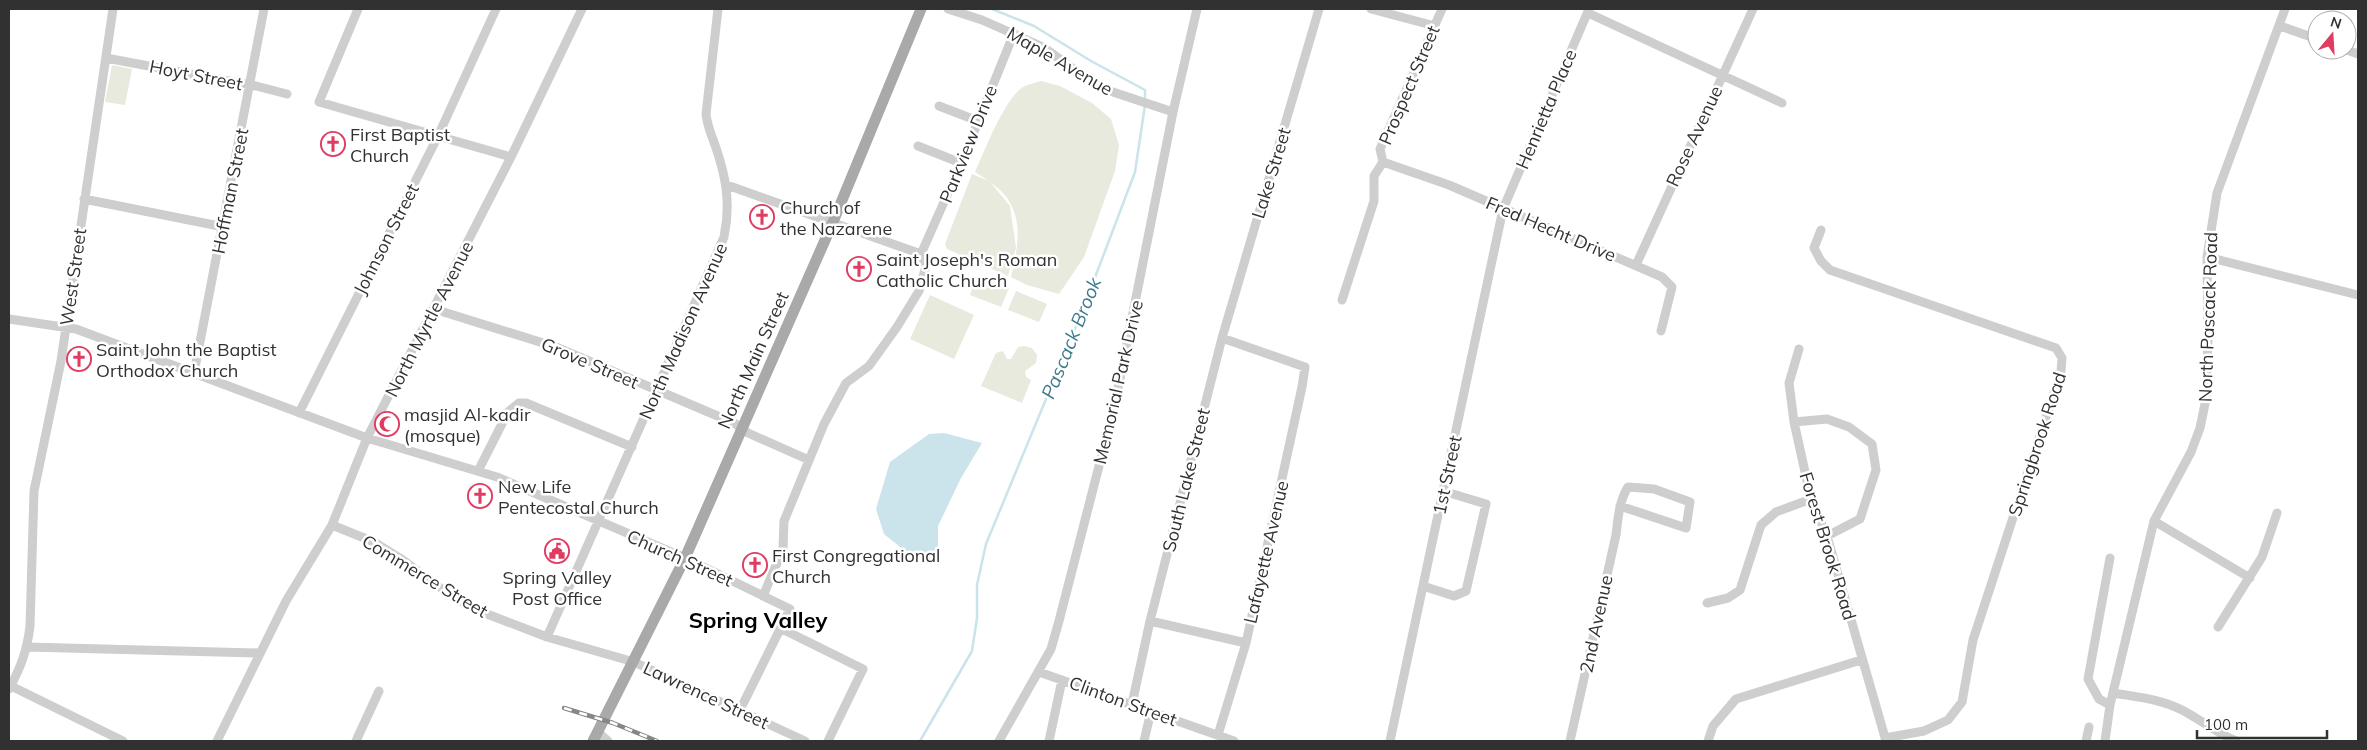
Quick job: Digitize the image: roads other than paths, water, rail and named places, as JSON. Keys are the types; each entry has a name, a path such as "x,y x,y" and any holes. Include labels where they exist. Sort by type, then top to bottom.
{"main road":[{"name":"North Main Street","path":"595,737 685,558 833,222 921,9"}],"street":[{"name":"West Street","path":"10,688 23,662 27,647 30,626 34,491 66,327 113,9"},
{"name":"Hoffman Street","path":"194,373 224,227 264,9"},
{"path":"358,9 319,102 511,157"},
{"name":"Johnson Street","path":"299,413 438,136 496,9"},
{"name":"North Myrtle Avenue","path":"217,741 286,601 332,525 367,438 511,157 582,9"},
{"name":"North Madison Avenue","path":"547,637 722,246 729,206 727,185 707,125 706,114 718,9"},
{"name":"Maple Avenue","path":"948,9 982,20 1043,47 1102,87 1136,102 1173,112"},
{"name":"Memorial Park Drive","path":"999,741 1051,649 1059,621 1114,408 1173,112 1197,9"},
{"name":"Lake Street","path":"1222,338 1319,9"},
{"path":"1371,9 1435,26"},
{"name":"Prospect Street","path":"1342,300 1374,201 1374,176 1383,162 1380,149 1442,9"},
{"name":"Rose Avenue","path":"1636,265 1753,9"},
{"name":"North Pascack Road","path":"2105,741 2110,705 2154,521 2190,452 2200,428 2206,399 2208,339 2207,257 2217,193 2285,9"},
{"path":"1588,11 1782,103"},
{"name":"Henrietta Place","path":"1503,209 1588,11"},
{"path":"2280,26 2307,35"},
{"name":"Parkview Drive","path":"921,254 961,163 1014,33"},
{"name":"Hoyt Street","path":"106,58 250,85 287,94"},
{"path":"939,106 978,121"},
{"path":"918,146 961,163"},
{"name":"Fred Hecht Drive","path":"1383,162 1449,185 1662,277 1672,287 1661,331"},
{"path":"727,185 921,254 926,266 918,291 897,328 869,366 846,383 824,424 784,521 783,549 762,596"},
{"path":"84,199 224,227"},
{"name":"1st Street","path":"1390,741 1503,209"},
{"name":"Springbrook Road","path":"1821,230 1814,248 1821,261 1830,270 2056,348 2062,358 2061,371 1973,640 1962,702 1948,720 1924,731 1886,739"},
{"path":"2207,257 2358,295"},
{"name":"Grove Street","path":"434,309 556,347 657,392 734,423 748,434 809,460"},
{"name":"Church Street","path":"9,319 66,327 367,438 497,477 685,558 790,609 780,628"},
{"name":"Lafayette Avenue","path":"1218,735 1246,643 1305,367 1222,338"},
{"name":"South Lake Street","path":"1150,621 1222,338"},
{"name":"Forest Brook Road","path":"1799,349 1789,383 1794,422 1811,499 1827,536 1861,660 1886,739"},
{"path":"478,471 508,412 518,403 526,403 632,447"},
{"path":"1794,422 1827,419 1849,427 1872,444 1876,470 1860,519 1827,536"},
{"name":"2nd Avenue","path":"1570,741 1616,535 1620,506 1628,487 1654,489 1690,502 1686,528 1620,506"},
{"path":"1423,586 1454,596 1466,592 1486,504 1443,491"},
{"path":"1707,603 1728,598 1740,590 1762,525 1776,512 1811,499"},
{"path":"2218,627 2262,557 2277,514"},
{"path":"2154,521 2250,578"},
{"name":"Commerce Street","path":"332,525 374,542 474,609 547,637 634,662"},
{"path":"2110,558 2088,679 2099,699 2110,705"},
{"path":"1132,704 1150,621 1246,643"},
{"path":"740,710 780,628 863,669 828,741"},
{"path":"27,647 259,653"},
{"path":"1708,741 1713,726 1736,699 1861,660"},
{"name":"Lawrence Street","path":"634,662 805,741"},
{"name":"Clinton Street","path":"1039,672 1234,741"},
{"path":"1049,741 1062,680"},
{"path":"10,688 124,741"},
{"path":"356,741 379,691"},
{"path":"2114,692 2162,701 2182,710 2219,733 2236,741"},
{"path":"1144,741 1150,711"},
{"path":"2086,741 2089,727"},
{"path":"595,737 608,741"}],"water":[{"path":"944,433 982,443 961,478 938,526 938,565 905,551 884,534 876,509 890,462 929,434"}],"waterway":[{"name":"Pascack Brook","path":"992,9 1034,26 1091,61 1145,90 1145,100"},
{"name":"Pascack Brook","path":"920,741 972,651 977,618 977,585 986,544 1080,317 1135,172 1145,105"}],"railway":[{"path":"564,708 613,723 657,741"}],"place":[{"name":"First Baptist Church","path":"333,144"},
{"name":"Church of the Nazarene","path":"762,217"},
{"name":"Saint Joseph's Roman Catholic Church","path":"859,269"},
{"name":"Saint John the Baptist Orthodox Church","path":"79,359"},
{"name":"masjid Al-kadir (mosque)","path":"387,424"},
{"name":"New Life Pentecostal Church","path":"480,496"},
{"name":"Spring Valley Post Office","path":"557,551"},
{"name":"First Congregational Church","path":"755,565"}],"district":[{"name":"Spring Valley","path":"758,620"}]}
